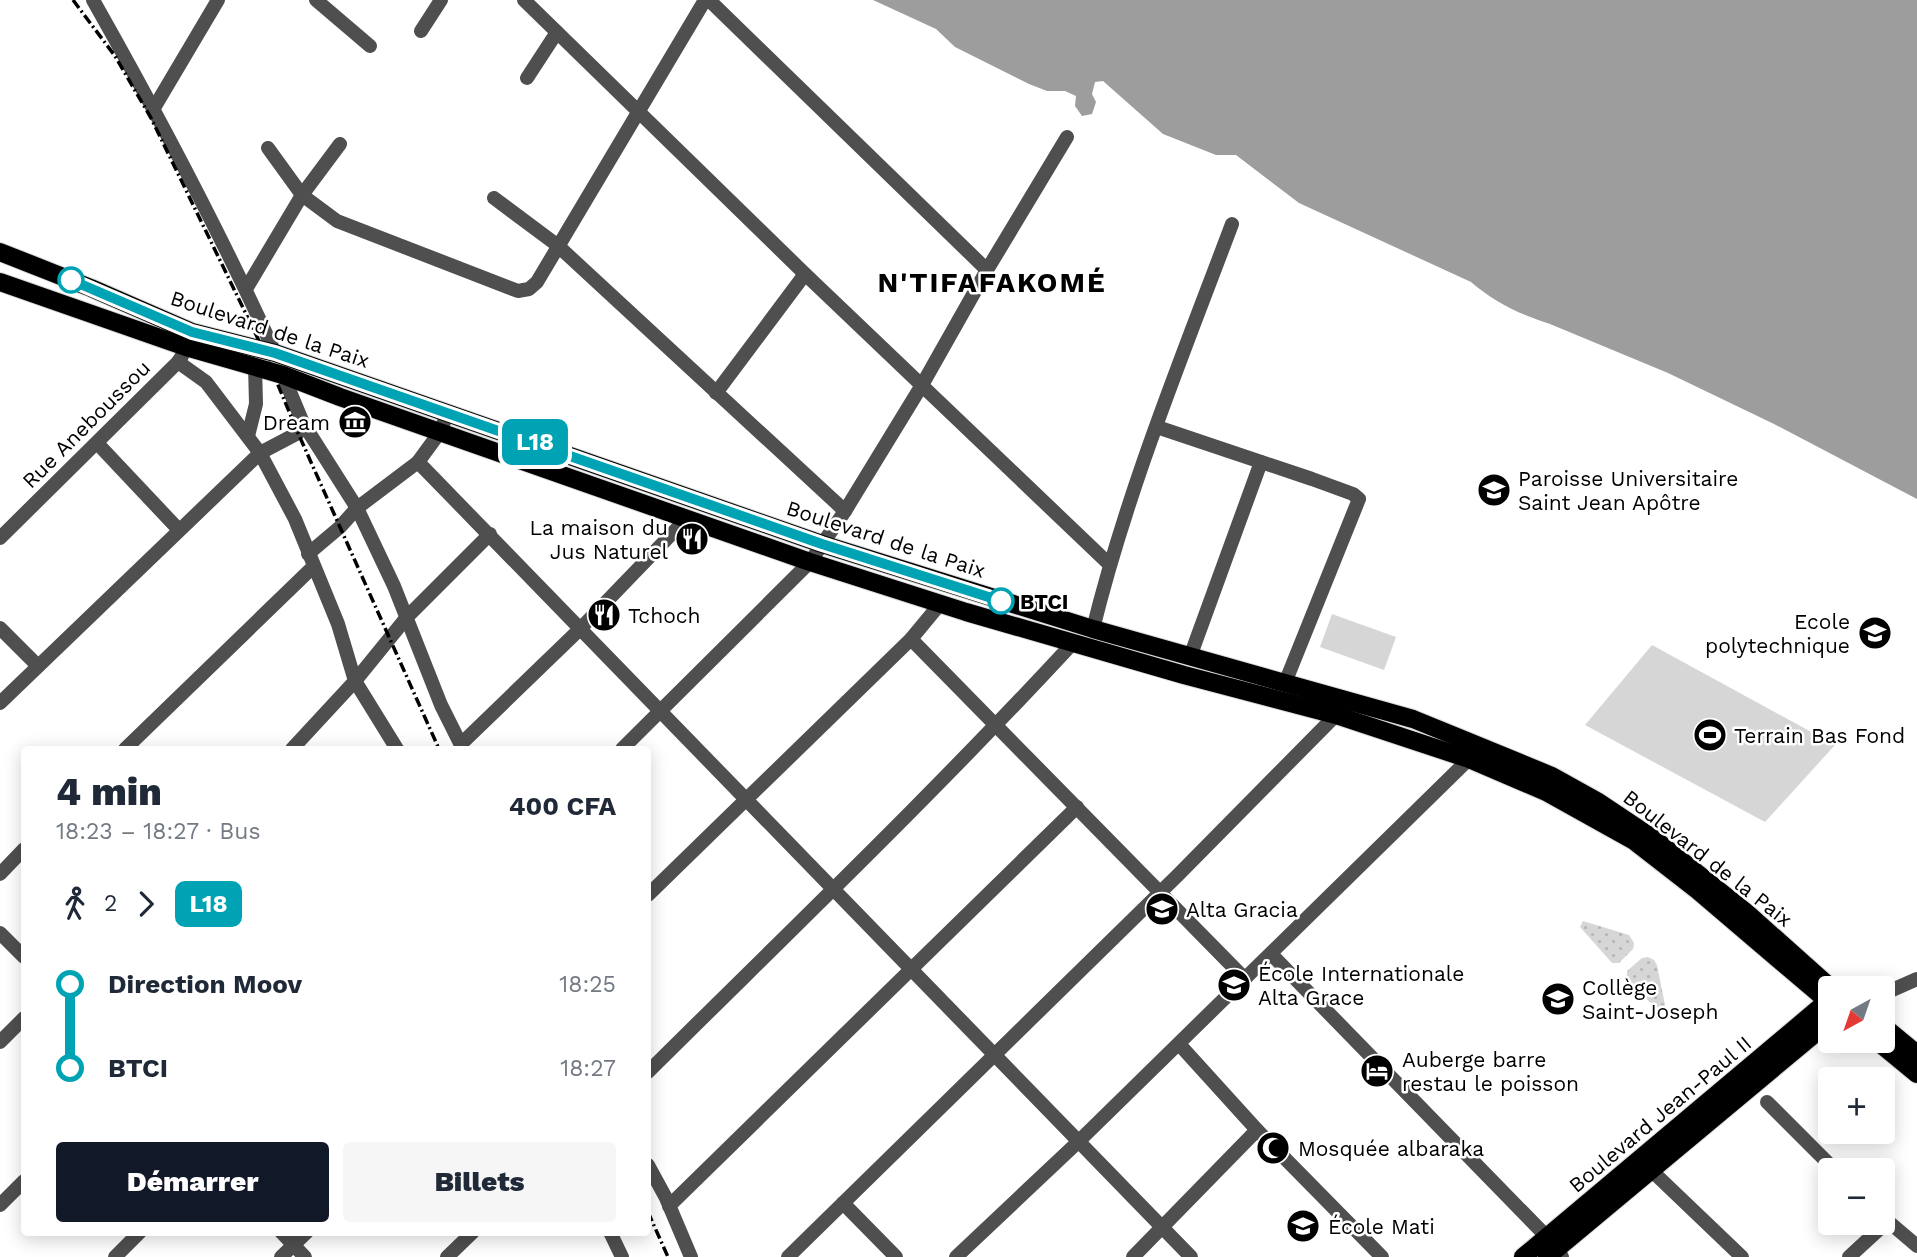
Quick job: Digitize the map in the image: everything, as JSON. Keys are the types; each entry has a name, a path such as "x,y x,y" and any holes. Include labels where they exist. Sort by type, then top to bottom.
{"main road":[{"name":"Boulevard de la Paix","path":"0,252 30,264 186,347 275,353 822,544 1093,629 1284,683 1546,792 1634,841 1697,890 1818,995"},
{"path":"21,289 30,264"},
{"name":"Boulevard de la Paix","path":"0,282 186,347 270,371 810,562 940,604 1072,643 1339,707 1413,719 1552,776 1597,801 1657,841 1737,905 1818,993"},
{"name":"Boulevard Jean-Paul II","path":"1524,1257 1553,1250 1652,1171 1818,1013"},
{"name":"Boulevard Jean-Paul II","path":"1553,1250 1818,1013"},
{"path":"1895,1037 1917,1054"},
{"path":"1893,1054 1917,1074"}],"street":[{"path":"93,0 154,108 246,289 275,353"},
{"path":"154,108 219,0"},
{"path":"316,0 370,46"},
{"path":"421,31 441,0"},
{"path":"524,0 805,274 1109,564"},
{"path":"268,148 302,195 323,212 352,229 518,291 534,286 707,0 987,270"},
{"path":"527,78 557,32"},
{"path":"625,746 810,562 845,511 922,385 987,270 1067,138"},
{"path":"246,289 302,195 340,144"},
{"path":"494,198 557,245 845,511"},
{"path":"1093,629 1109,564 1232,224"},
{"path":"716,393 805,274"},
{"path":"186,347 206,382 260,453 286,498 338,624 355,681 395,746"},
{"name":"Rue Aneboussou","path":"0,538 97,443 186,347"},
{"path":"248,436 256,404 270,371"},
{"path":"270,371 357,508 407,617 441,705 462,746"},
{"path":"128,746 311,561 357,508 418,462 440,432 448,412"},
{"path":"0,703 260,453 298,433 303,422"},
{"path":"1157,426 1353,494 1359,499 1284,683"},
{"path":"97,443 179,530"},
{"path":"418,462 1191,1257"},
{"path":"1191,657 1261,462"},
{"path":"463,746 687,518"},
{"path":"295,746 355,681 407,617 490,534"},
{"path":"651,892 911,639 940,604"},
{"path":"0,628 38,666"},
{"path":"911,639 1245,979"},
{"path":"651,1069 996,724 1072,643"},
{"path":"788,1257 1160,892 1339,707"},
{"path":"956,1257 1179,1044 1469,759"},
{"path":"669,1206 1077,807"},
{"path":"0,874 21,852"},
{"path":"0,933 21,954"},
{"path":"1271,954 1553,1250"},
{"path":"1895,989 1917,979"},
{"path":"0,1042 21,1021"},
{"path":"1179,1044 1257,1130 1382,1257"},
{"path":"1767,1102 1823,1158"},
{"path":"1133,1257 1257,1130"},
{"path":"651,1171 691,1257"},
{"path":"1652,1171 1742,1257"},
{"path":"0,1205 21,1184"},
{"path":"843,1203 896,1257"},
{"path":"1895,1227 1917,1246"},
{"path":"1849,1257 1870,1235"},
{"path":"115,1257 136,1236"},
{"path":"285,1236 305,1257"},
{"path":"281,1257 303,1236"},
{"path":"447,1257 469,1236"},
{"path":"612,1236 622,1257"}],"shaded area":[{"path":"873,0 1917,0 1917,499 1774,424 1668,373 1518,312 1498,302 1471,282 1299,203 1236,155 1216,155 1163,134 1103,81 1095,82 1092,94 1096,102 1092,114 1082,116 1075,106 1076,96 1065,91 1047,91 1029,84 955,47 936,29"},
{"path":"1332,614 1396,637 1384,670 1320,647"},
{"name":"Terrain Bas Fond","path":"1652,645 1835,745 1765,822 1585,725"},
{"path":"1583,921 1629,935 1634,943 1633,949 1619,963 1612,963 1580,927"},
{"path":"1648,957 1657,965 1666,1010 1660,1013 1627,978 1627,971 1642,958"}],"railway":[{"path":"73,0 115,56 151,118 263,349 438,746"},
{"path":"651,1219 668,1257"}],"bus line":[{"name":"L18","path":"71,280 192,332 275,353 822,544 1001,601"}],"place":[{"name":"Dream","path":"355,422"},
{"name":"Paroisse Universitaire Saint Jean Apôtre","path":"1494,490"},
{"name":"La maison du Jus Naturel","path":"692,539"},
{"name":"BTCI","path":"1001,601"},
{"name":"Tchoch","path":"604,615"},
{"name":"Ecole polytechnique","path":"1875,633"},
{"name":"Terrain Bas Fond","path":"1710,735"},
{"name":"Alta Gracia","path":"1162,909"},
{"name":"École Internationale Alta Grace","path":"1234,985"},
{"name":"Collège Saint-Joseph","path":"1558,999"},
{"name":"Auberge barre restau le poisson","path":"1377,1071"},
{"name":"Mosquée albaraka","path":"1273,1148"},
{"name":"École Mati","path":"1303,1226"}],"district":[{"name":"N'TIFAFAKOMÉ","path":"992,282"}]}
